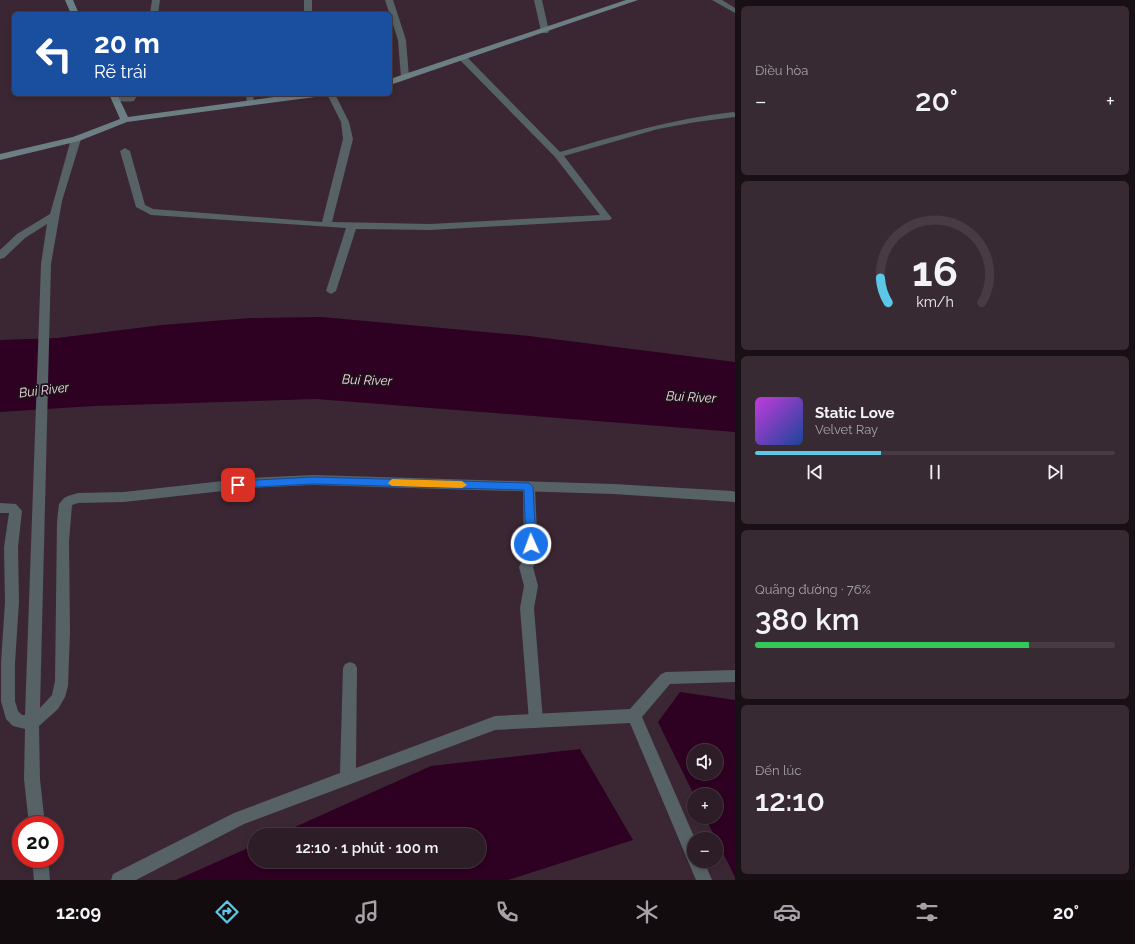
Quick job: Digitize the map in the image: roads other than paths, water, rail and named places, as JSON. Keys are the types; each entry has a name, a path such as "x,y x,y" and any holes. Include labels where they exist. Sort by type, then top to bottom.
{"street":[{"path":"69,0 75,12"},
{"path":"154,12 156,0"},
{"path":"308,0 308,12"},
{"path":"389,0 402,40 405,77"},
{"path":"538,0 545,31"},
{"path":"392,81 634,0"},
{"path":"716,0 735,11"},
{"path":"125,152 141,207 151,212 326,224 430,227 582,218 607,218 558,155 463,58"},
{"path":"114,96 131,99 133,96"},
{"path":"114,96 125,120"},
{"path":"0,157 76,139 125,120 250,98 282,96"},
{"path":"326,224 348,139 345,122 332,96"},
{"path":"558,155 657,127 696,119 733,115"},
{"path":"36,816 32,779 32,723 46,264 54,216 63,177 76,139"},
{"path":"0,256 21,236 54,216"},
{"path":"331,291 352,225"},
{"path":"32,723 50,708 57,698 62,685 64,634 61,548 65,504 68,501 78,498 124,497 250,483 313,480 708,493 732,496 735,498"},
{"path":"529,487 531,558 526,567 531,586 527,608 536,721"},
{"path":"0,508 12,508 16,511 11,547 12,602 8,663 8,701 11,714 14,718 32,723"},
{"path":"348,778 350,668"},
{"path":"119,880 240,818 494,723 634,716 666,678 735,676"},
{"path":"634,716 687,839"},
{"path":"41,868 42,880"},
{"path":"699,868 704,880"}],"water":[{"name":"Bui River","path":"322,317 529,336 735,362 735,432 316,399 94,406 0,412 0,340 57,338 162,325 250,318"},
{"path":"680,692 735,700 735,877 723,853 723,832 712,832 708,824 723,824 723,788 691,788 658,722"},
{"path":"580,749 633,840 508,880 176,880 248,848 248,868 486,868 486,828 293,828 431,766"}]}
